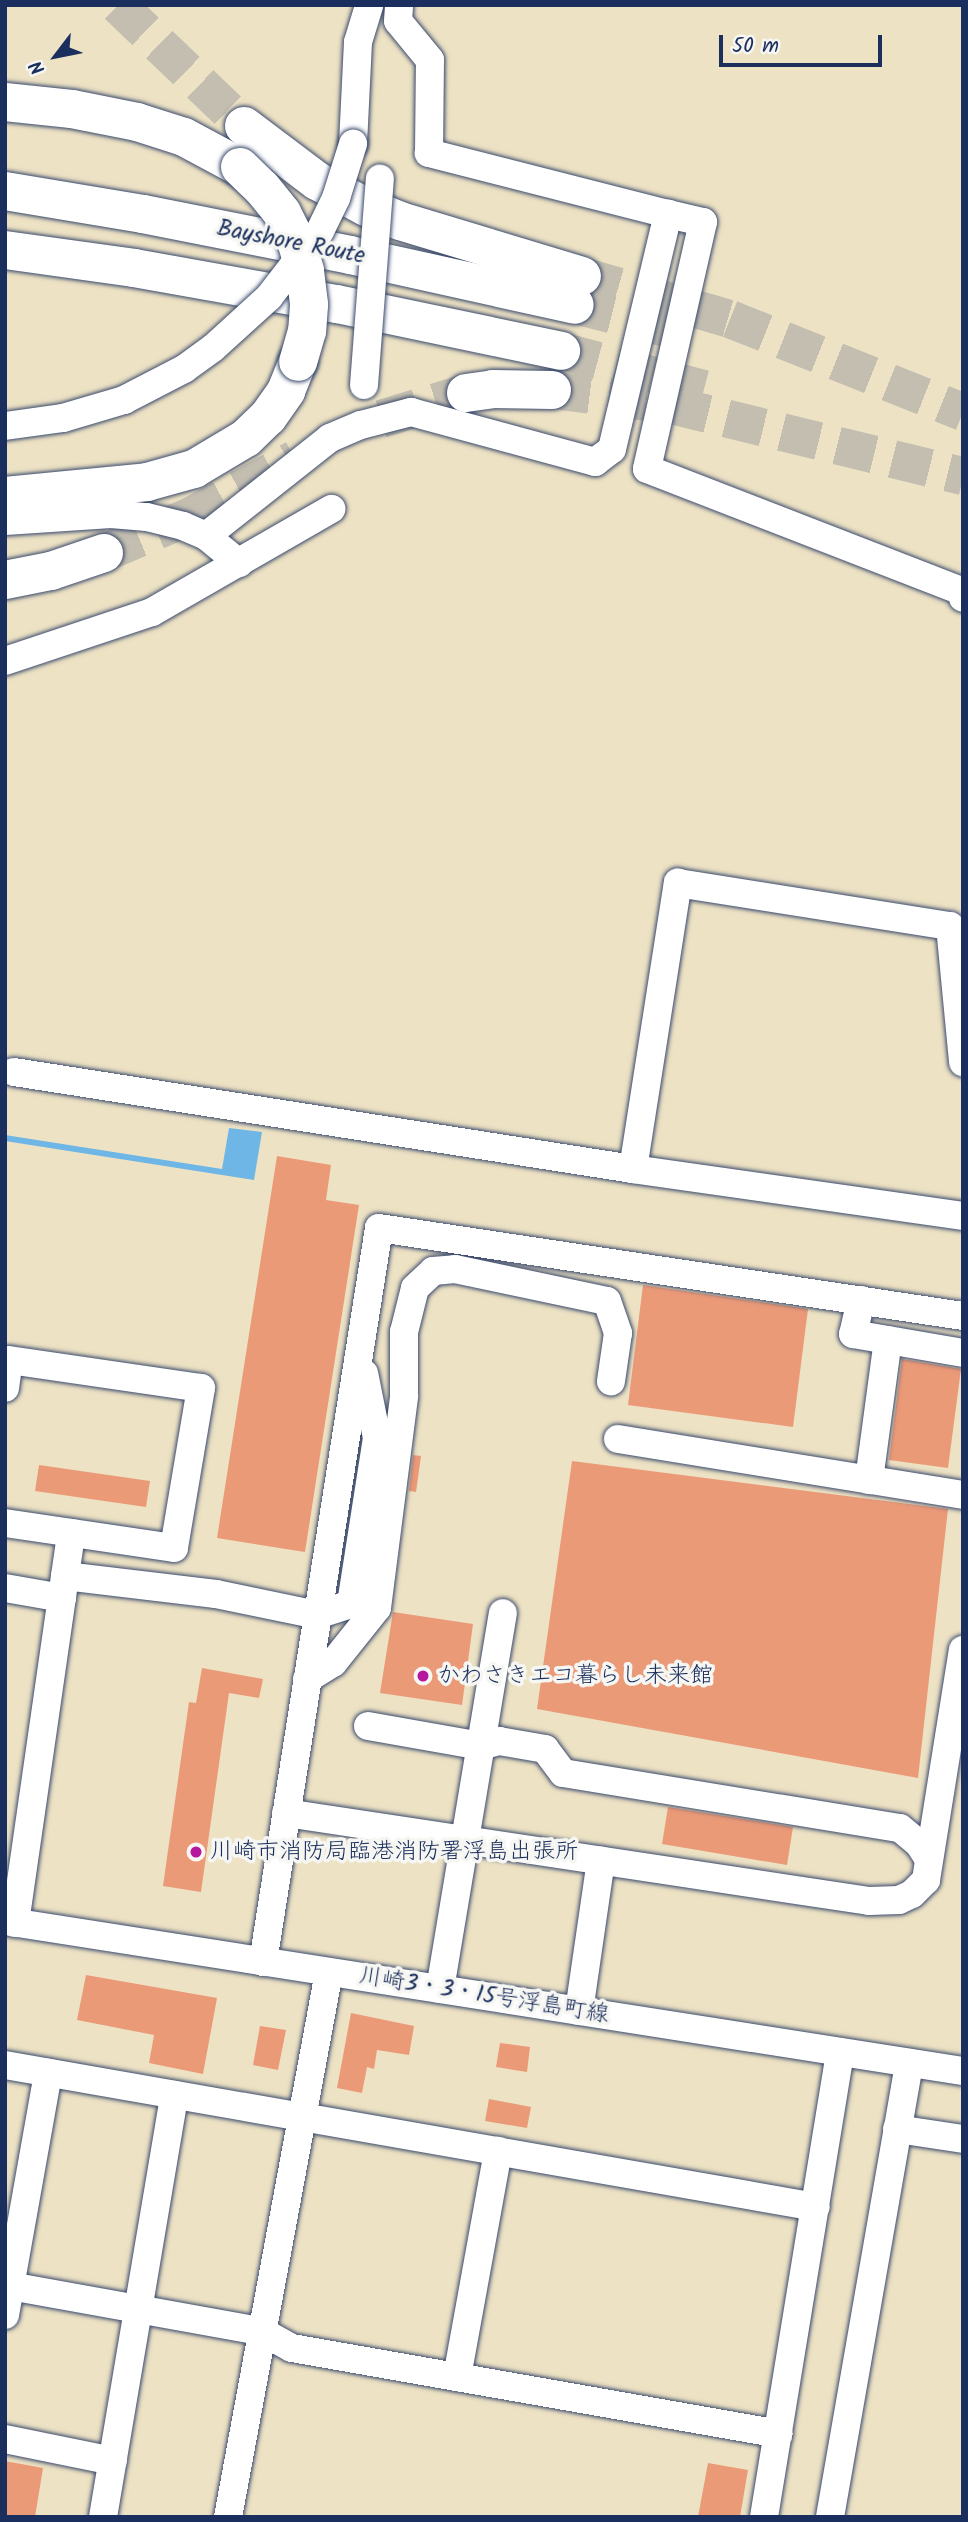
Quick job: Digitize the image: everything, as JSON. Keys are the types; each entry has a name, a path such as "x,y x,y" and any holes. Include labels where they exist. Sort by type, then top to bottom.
{"highway":[{"path":"5,102 72,109 136,122 184,137 240,167 262,188 296,241 305,271 309,305 307,331 286,391 268,417 246,438 194,469 147,482 5,496"},
{"name":"Bayshore Route","path":"5,191 324,250 579,290 366,206 317,181 244,126"},
{"path":"5,250 134,268 323,302 561,351"},
{"path":"466,393 493,388 552,390"},
{"path":"5,475 147,482"},
{"path":"5,578 51,571 104,553"}],"street":[{"path":"5,426 63,418 124,400 184,369 213,348 269,297 320,230 336,198 353,144 358,42 369,5"},
{"path":"399,5 398,21 430,60 429,153 703,222 647,469 962,591 963,598"},
{"path":"361,425 380,179"},
{"path":"206,536 330,438 361,425 411,412 595,462 612,449 668,214"},
{"path":"5,661 152,612 331,509"},
{"path":"5,521 111,514 135,516 183,526 206,536 239,563"},
{"path":"632,1169 678,883 950,926 963,1062"},
{"path":"14,1072 632,1169 963,1216"},
{"path":"263,1962 379,1228 963,1316"},
{"path":"307,1679 333,1663 377,1608 404,1396 404,1332 415,1288 433,1271 455,1269 607,1301 618,1334 611,1381"},
{"path":"861,1300 853,1334 963,1353"},
{"path":"869,1480 888,1340"},
{"path":"360,1344 373,1353 404,1396"},
{"path":"5,1388 9,1360 201,1388 174,1548 5,1523"},
{"path":"618,1439 963,1495"},
{"path":"10,1922 71,1533"},
{"path":"5,1588 63,1587 216,1594 317,1615"},
{"path":"440,1989 503,1613"},
{"path":"286,1813 601,1861 868,1909 912,1894 926,1880 963,1650"},
{"path":"368,1726 481,1746 499,1741 545,1749 563,1773 900,1828 919,1844 928,1858"},
{"path":"579,2011 601,1861"},
{"name":"川崎3・3・15号浮島町線","path":"10,1922 963,2071"},
{"path":"228,2517 329,1972"},
{"path":"764,2517 840,2052"},
{"path":"830,2517 909,2063"},
{"path":"5,2065 816,2207"},
{"path":"5,2315 48,2073"},
{"path":"103,2517 174,2095"},
{"path":"897,2129 963,2139"},
{"path":"457,2377 498,2151"},
{"path":"10,2286 261,2331 292,2348 778,2434"},
{"path":"5,2439 113,2460"}],"water":[{"path":"229,1128 262,1132 254,1180 5,1141 5,1135 222,1169"}],"building":[{"path":"277,1156 331,1165 326,1200 359,1205 305,1552 217,1538"},
{"path":"643,1285 808,1309 793,1427 628,1405"},
{"path":"902,1359 961,1369 948,1468 889,1460"},
{"path":"413,1455 421,1456 416,1492 409,1491"},
{"path":"572,1461 948,1509 918,1778 537,1709"},
{"path":"39,1465 150,1481 146,1507 35,1491"},
{"path":"393,1612 473,1624 462,1705 380,1693"},
{"path":"202,1668 263,1679 259,1698 229,1693 201,1892 163,1886 189,1702 196,1703"},
{"path":"668,1807 793,1827 787,1865 662,1844"},
{"path":"86,1975 217,1998 203,2074 149,2063 154,2035 77,2020"},
{"path":"351,2013 414,2026 409,2055 377,2050 374,2069 367,2067 362,2093 337,2088"},
{"path":"260,2026 286,2030 278,2070 253,2065"},
{"path":"500,2043 530,2047 527,2072 496,2067"},
{"path":"489,2099 531,2107 527,2128 485,2121"},
{"path":"5,2461 43,2468 35,2517 5,2517"},
{"path":"708,2463 748,2470 740,2517 698,2517"}],"tunnel":[{"path":"118,5 244,126"},
{"path":"582,276 730,319 963,412"},
{"path":"575,305 678,331"},
{"path":"561,351 704,389"},
{"path":"552,390 671,405 963,476"},
{"path":"381,419 466,393"},
{"path":"104,553 189,517 295,459"}],"place":[{"name":"かわさきエコ暮らし未来館","path":"423,1676"},
{"name":"川崎市消防局臨港消防署浮島出張所","path":"196,1852"}]}
